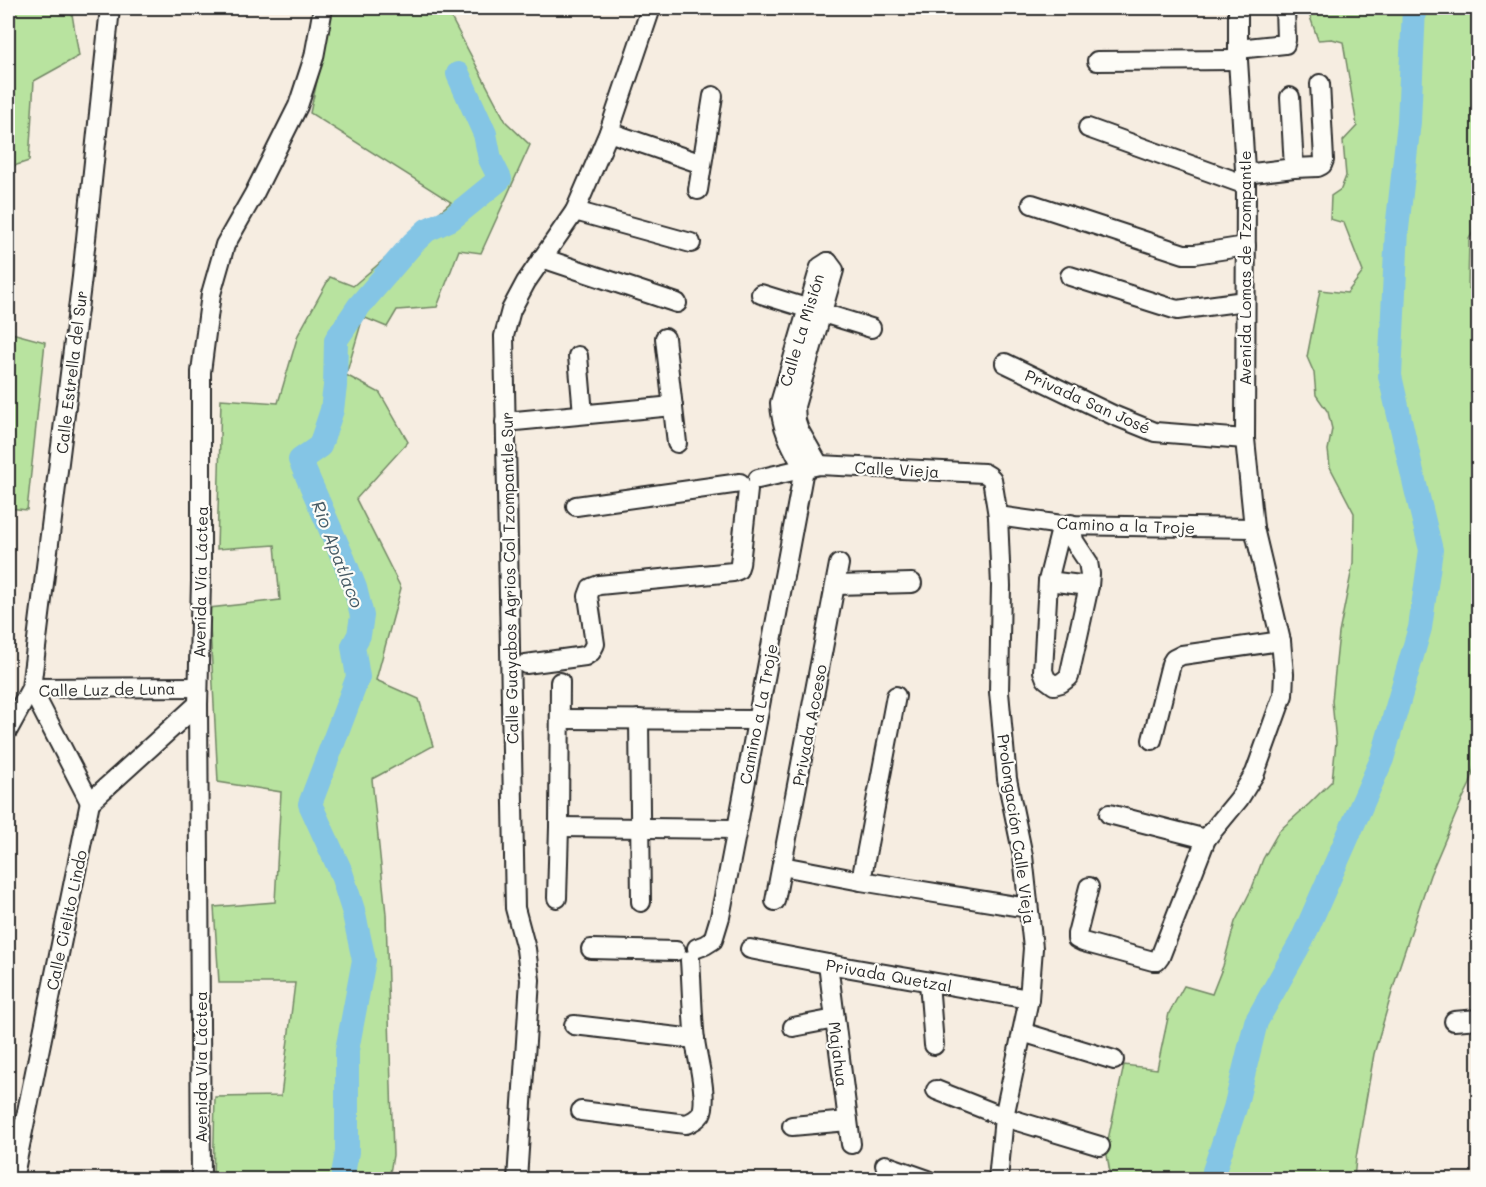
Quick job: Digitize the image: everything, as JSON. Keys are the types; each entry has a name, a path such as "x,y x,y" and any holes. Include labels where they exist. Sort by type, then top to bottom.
{"street":[{"name":"Calle Estrella del Sur","path":"8,730 31,688 82,277 110,8"},
{"name":"Avenida Vía Láctea","path":"201,1179 198,696 201,581 201,372 211,294 225,245 254,194 298,106 314,57 323,8"},
{"name":"Calle Guayabos Agrios Col Tzompantle Sur","path":"517,1179 530,980 526,949 515,908 504,336 511,310 526,282 575,210 609,132 651,8"},
{"name":"Avenida Lomas de Tzompantle","path":"1089,887 1077,939 1157,961 1206,839 1239,799 1254,773 1283,694 1281,641 1254,528 1245,439 1246,179 1238,54 1238,8"},
{"path":"1097,61 1238,54 1285,44 1285,8"},
{"path":"1088,128 1246,179 1294,168 1318,167 1324,160 1320,84"},
{"path":"698,190 713,96"},
{"path":"1290,97 1294,168"},
{"path":"609,132 702,164"},
{"path":"1032,204 1184,254 1246,246"},
{"path":"575,210 691,243"},
{"name":"Calle La Misión","path":"811,467 785,434 795,406 815,311 834,270 830,254"},
{"path":"542,258 677,303"},
{"path":"1070,276 1178,310 1245,301"},
{"path":"761,294 872,328"},
{"path":"665,338 677,443"},
{"path":"578,356 583,414"},
{"name":"Privada San José","path":"1005,363 1113,415 1155,432 1245,439"},
{"path":"505,422 673,406"},
{"name":"Calle Vieja","path":"576,506 749,484 811,467 984,473 989,476"},
{"name":"Camino a La Troje","path":"688,953 713,940 720,917 757,720 811,467"},
{"name":"Prolongación Calle Vieja","path":"989,476 992,479 998,516 1001,586 999,693 1007,779 1023,856 1033,948 1029,999 1004,1117 998,1179"},
{"path":"526,664 585,656 591,652 595,644 588,596 591,588 600,585 738,570 749,484"},
{"name":"Camino a la Troje","path":"998,516 1066,525 1254,528"},
{"path":"1066,525 1088,562 1090,574 1069,677 1061,683 1054,684 1046,679 1043,671 1047,581 1066,525"},
{"name":"Privada Acceso","path":"775,901 839,564"},
{"path":"1047,581 1089,586"},
{"path":"836,585 912,583"},
{"path":"1152,740 1174,659 1182,655 1281,641"},
{"path":"557,898 560,682"},
{"name":"Calle Luz de Luna","path":"31,688 198,696"},
{"name":"Calle Luz de Luna","path":"31,688 90,802"},
{"path":"90,802 198,696"},
{"path":"861,881 896,696"},
{"path":"560,719 757,720"},
{"path":"639,719 640,902"},
{"name":"Calle Cielito Lindo","path":"12,1179 90,802"},
{"path":"1109,814 1206,839"},
{"path":"559,827 737,829"},
{"path":"782,866 1028,908"},
{"path":"581,1111 686,1124 695,1120 701,1113 704,1102 695,1039 688,953 591,949"},
{"name":"Privada Quetzal","path":"750,949 1029,999"},
{"name":"Majahua","path":"828,964 851,1144"},
{"path":"929,982 934,1046"},
{"path":"794,1028 835,1019"},
{"path":"1454,1021 1479,1019"},
{"path":"574,1026 695,1039"},
{"path":"1022,1032 1114,1060"},
{"path":"936,1090 1004,1117 1100,1146"},
{"path":"792,1126 848,1121"},
{"path":"885,1166 928,1179"}],"green space":[{"path":"8,8 71,8 79,56 34,81 29,161 8,168"},
{"path":"333,8 446,8 506,122 530,145 481,253 459,250 437,307 397,310 387,327 363,317 346,375 380,393 408,442 356,499 401,588 376,680 419,699 433,746 372,779 386,914 393,1155 389,1179 213,1179 215,1097 281,1096 295,983 219,983 214,907 275,902 281,792 218,782 209,608 280,600 275,545 217,549 221,399 278,403 298,335 330,277 353,286 451,202 310,113"},
{"path":"1307,8 1478,8 1478,224 1469,239 1468,288 1478,292 1478,753 1470,784 1430,875 1399,968 1374,1054 1354,1179 1111,1179 1106,1149 1124,1065 1157,1069 1169,1013 1184,986 1212,994 1223,966 1235,922 1263,859 1279,831 1332,781 1336,742 1332,701 1339,633 1353,564 1354,513 1330,467 1328,450 1332,429 1328,412 1316,395 1314,373 1307,357 1320,290 1347,293 1363,272 1344,223 1330,219 1331,196 1341,189 1346,176 1343,141 1357,126 1343,42 1332,39 1318,40"},
{"path":"8,332 45,342 27,510 8,508"}],"waterway":[{"path":"1213,1180 1235,1108 1256,1022 1302,940 1382,759 1420,628 1431,550 1390,376 1397,229 1409,122 1414,8"},
{"name":"Rio Apatlaco","path":"342,1180 347,1152 347,1050 364,960 353,910 341,872 310,804 358,677 353,646 359,635 362,616 355,588 300,460 320,446 332,410 336,340 359,306 427,230 451,219 500,179 490,159 485,134 458,74"}]}
